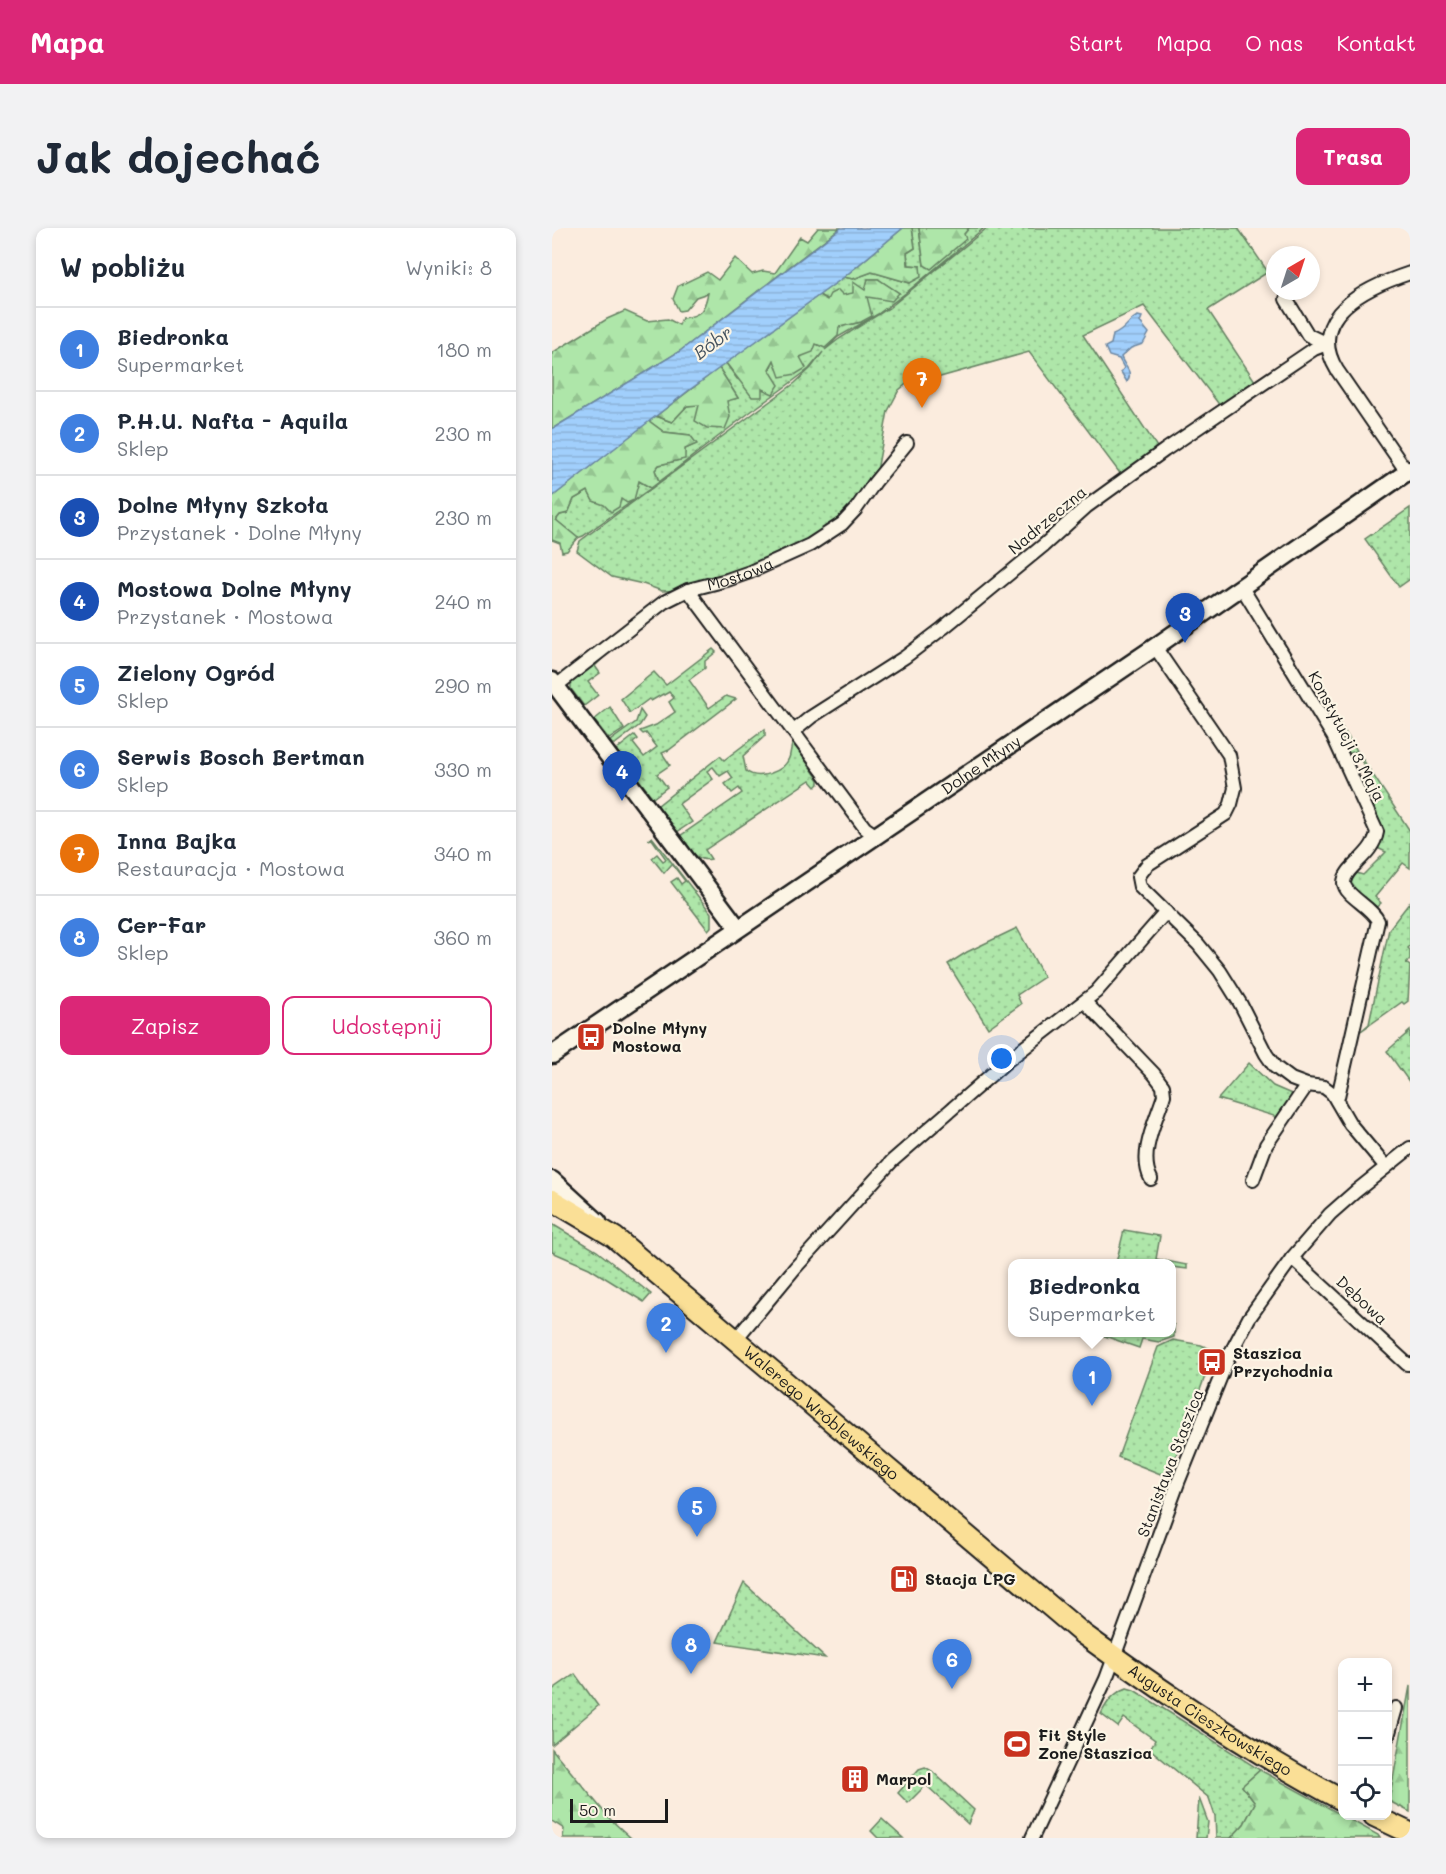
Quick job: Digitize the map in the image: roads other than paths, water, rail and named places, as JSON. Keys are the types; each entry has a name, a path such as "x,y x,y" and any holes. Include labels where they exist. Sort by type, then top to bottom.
{"main road":[{"name":"Walerego Wróblewskiego","path":"552,1200 614,1237 1083,1634"},
{"name":"Augusta Cieszkowskiego","path":"1083,1634 1144,1678 1273,1760 1338,1798"},
{"path":"1384,1820 1410,1833"}],"street":[{"path":"1286,300 1308,335 1327,344 1330,327 1346,305 1372,288 1410,273"},
{"name":"Dolne Młyny","path":"552,1055 1155,647 1408,471 1334,364 1327,344"},
{"name":"Nadrzeczna","path":"794,731 811,717 905,657 944,628 1086,507 1165,450 1314,349 1327,344"},
{"name":"Mostowa","path":"738,928 554,683 664,602 688,590 750,572 810,545 842,524 907,443"},
{"name":"Konstytucji 3 Maja","path":"1241,586 1333,736 1377,832 1373,846 1349,871 1344,881 1347,891 1374,913 1378,921 1337,1101"},
{"path":"688,590 865,828 875,835"},
{"path":"1155,647 1229,755 1235,788 1226,814 1148,865 1138,877 1140,887 1198,944 1221,971 1246,1013 1269,1061 1283,1074 1307,1085 1324,1087 1332,1093 1350,1124 1386,1167"},
{"path":"736,1339 795,1268 892,1161 1007,1061 1086,1002 1101,988 1166,912"},
{"path":"1086,1002 1163,1086 1164,1095 1146,1155 1146,1169 1150,1179"},
{"path":"1253,1180 1266,1145 1307,1085"},
{"name":"Stanisława Staszica","path":"1032,1838 1106,1679 1179,1480 1229,1356 1249,1318 1292,1258 1330,1214 1410,1148"},
{"path":"552,1180 614,1237"},
{"name":"Dębowa","path":"1292,1258 1407,1364 1410,1364"},
{"path":"1392,1722 1396,1708"}],"water":[{"name":"Bóbr","path":"841,228 903,228 844,277 688,391 552,497 552,429 680,351"},
{"path":"1138,316 1142,317 1140,322 1149,333 1143,344 1131,348 1121,357 1129,372 1127,382 1121,372 1124,368 1119,359 1109,356 1105,347 1111,344 1113,335"}],"place":[{"name":"Inna Bajka","path":"922,408"},
{"name":"Dolne Młyny Szkoła","path":"1185,643"},
{"name":"Mostowa Dolne Młyny","path":"622,801"},
{"name":"Dolne Młyny Mostowa","path":"591,1037"},
{"name":"P.H.U. Nafta - Aquila","path":"666,1353"},
{"name":"Staszica Przychodnia","path":"1212,1362"},
{"name":"Biedronka","path":"1092,1406"},
{"name":"Zielony Ogród","path":"697,1537"},
{"name":"Stacja LPG","path":"904,1579"},
{"name":"Cer-Far","path":"691,1674"},
{"name":"Serwis Bosch Bertman","path":"952,1689"},
{"name":"Fit Style Zone Staszica","path":"1017,1744"},
{"name":"Marpol","path":"855,1779"}]}
